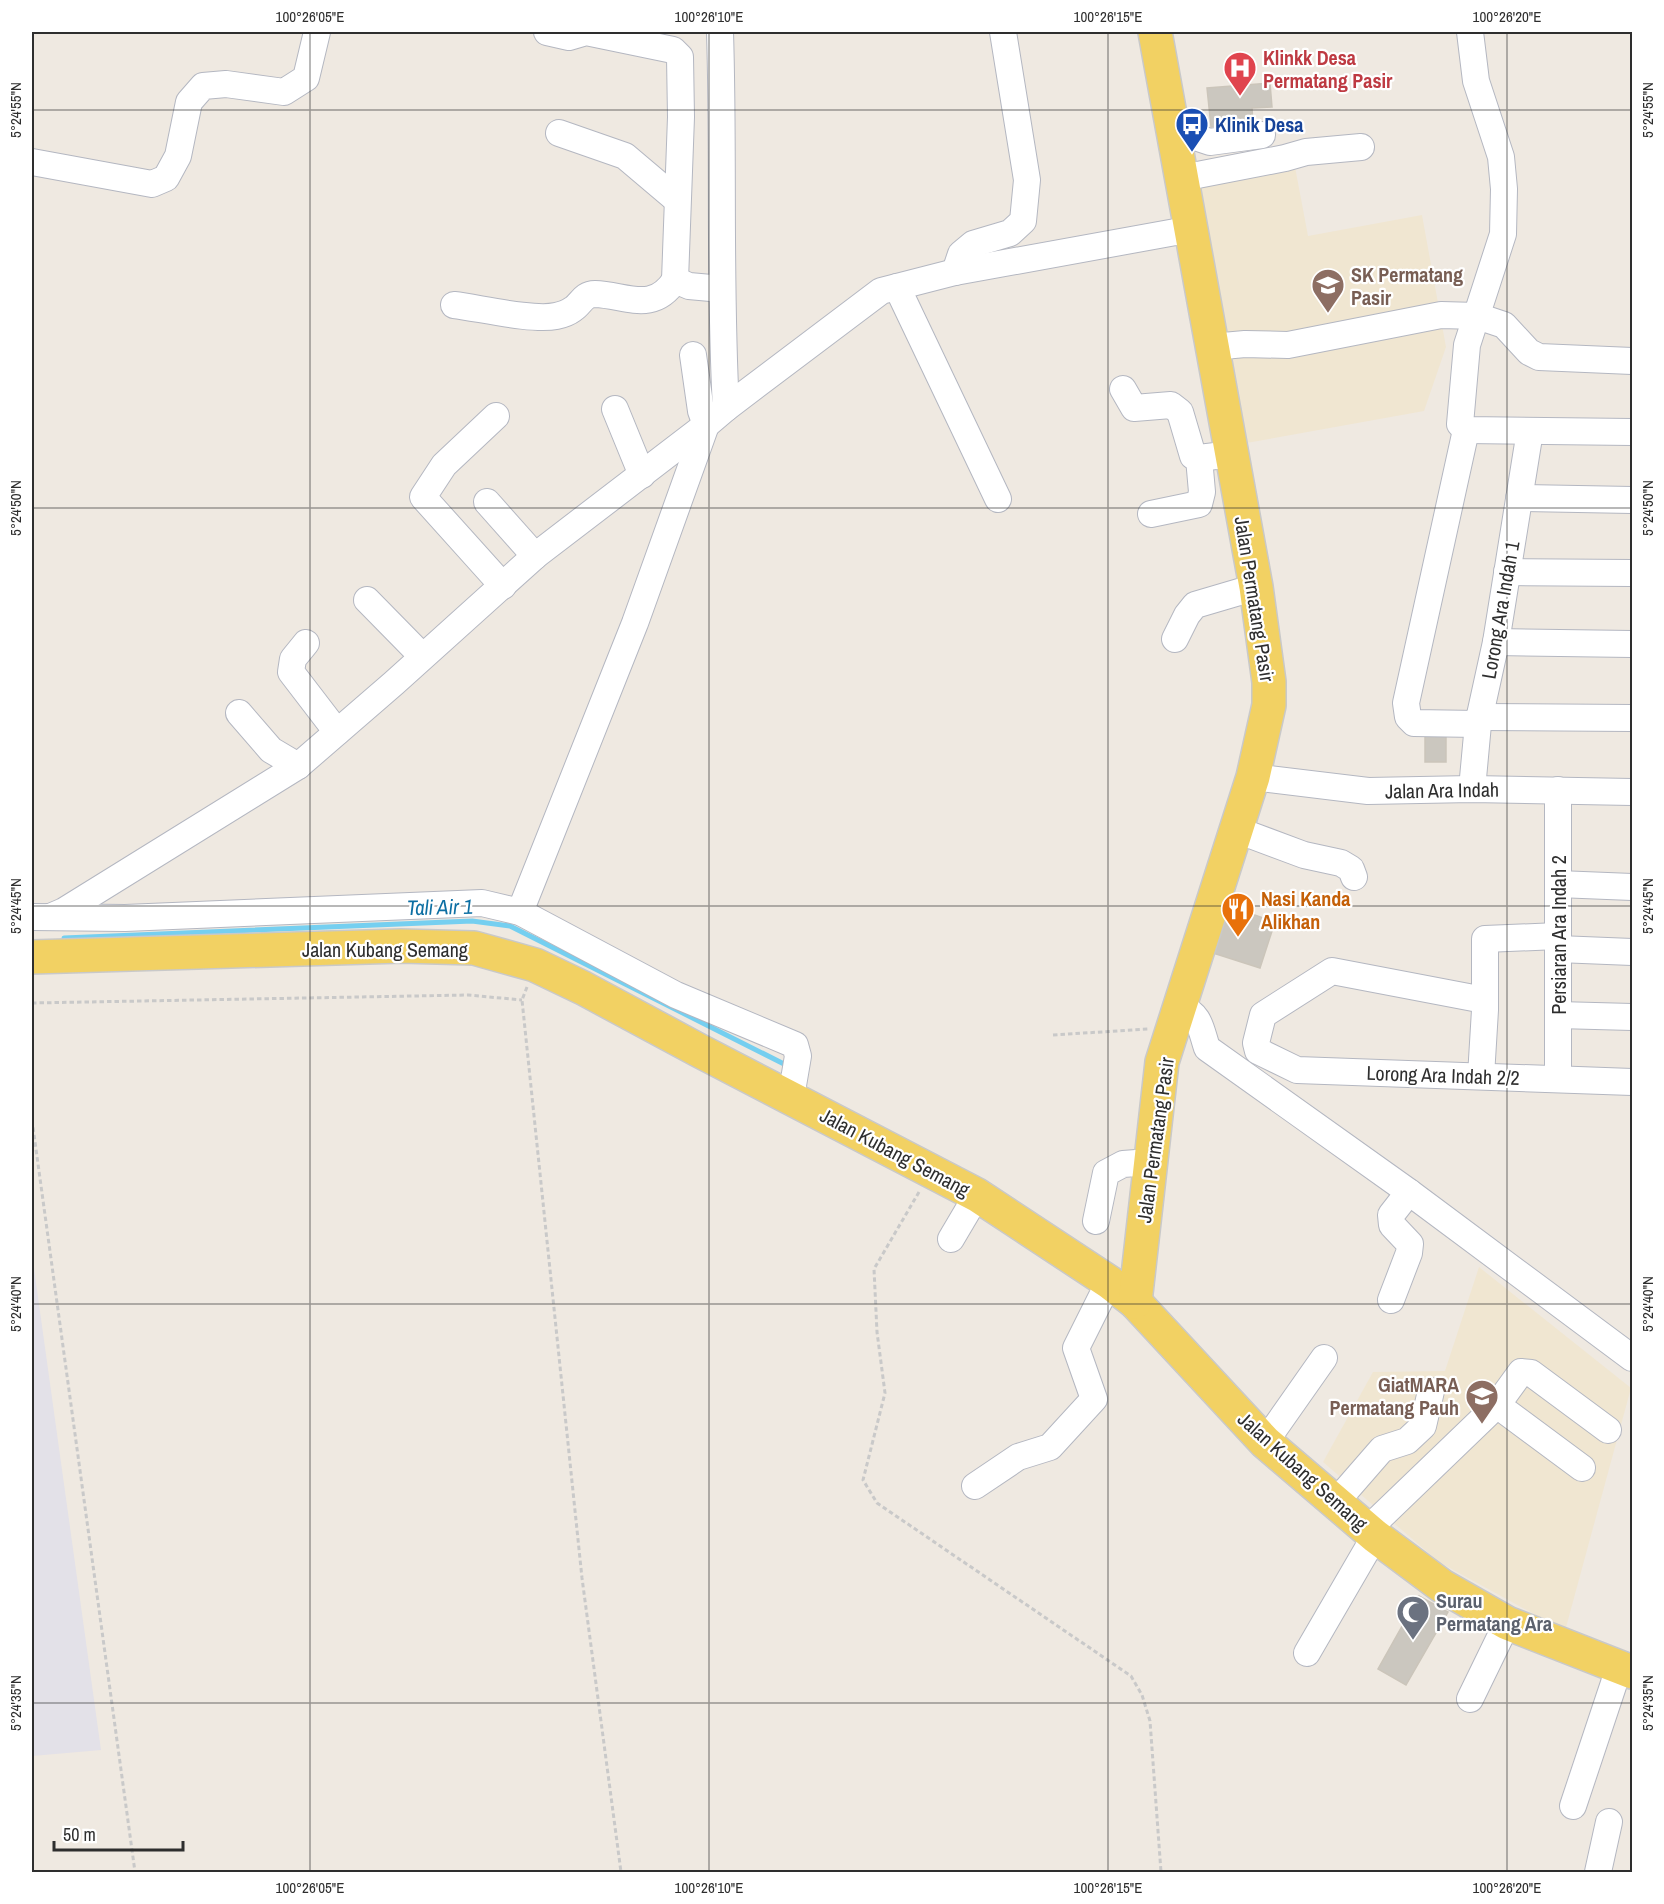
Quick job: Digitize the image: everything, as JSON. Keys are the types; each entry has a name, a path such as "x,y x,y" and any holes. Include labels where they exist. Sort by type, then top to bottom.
{"main road":[{"name":"Jalan Permatang Pasir","path":"1135,1302 1162,1062 1253,777 1269,705 1269,682 1256,587 1155,32"},
{"name":"Jalan Kubang Semang","path":"32,957 401,946 474,948 535,965 977,1196 1109,1282 1135,1302 1265,1442 1371,1533 1442,1586 1507,1623 1626,1670"}],"street":[{"path":"32,162 152,184 166,178 178,156 189,102 203,86 226,84 284,92 306,78 317,32"},
{"path":"454,305 535,316 555,316 574,309 582,298 592,293 638,301 659,297 675,280 681,117 680,57 678,53 586,32 569,37 548,32"},
{"path":"720,32 723,119 722,338 726,408"},
{"path":"955,273 961,254 973,244 1010,233 1023,221 1027,180 1003,32"},
{"path":"1470,32 1476,81 1501,157 1504,189 1503,234 1467,345 1460,424 1466,430 1632,432"},
{"path":"681,117 723,119"},
{"path":"559,133 625,156 677,200"},
{"path":"1175,139 1195,137 1210,142 1262,135"},
{"path":"1182,178 1306,152 1361,147"},
{"path":"41,917 64,911 298,766 535,556 881,291 955,273 1192,229"},
{"path":"675,280 689,286 722,289"},
{"path":"897,287 998,499"},
{"path":"1212,347 1245,344 1288,345 1442,315 1477,316 1504,325 1529,352 1539,357 1632,361"},
{"path":"520,912 635,623 706,425 701,411 693,355"},
{"path":"1123,389 1134,408 1171,405 1180,412 1193,456 1199,458 1232,454"},
{"path":"615,409 642,475"},
{"path":"495,416 444,465 423,497 503,586"},
{"path":"1466,430 1406,703 1408,717 1414,723 1632,718"},
{"name":"Lorong Ara Indah 1","path":"1472,789 1479,721 1496,642 1530,431"},
{"path":"1151,514 1199,504 1202,492 1199,458"},
{"path":"1519,498 1632,500"},
{"path":"487,502 535,556"},
{"path":"1507,572 1632,573"},
{"path":"1175,639 1187,615 1195,605 1256,587"},
{"path":"367,600 422,656"},
{"path":"1496,642 1632,644"},
{"path":"306,643 293,659 291,672 337,732"},
{"path":"239,713 271,750 298,766"},
{"name":"Jalan Ara Indah","path":"1253,777 1368,791 1558,790 1631,798"},
{"name":"Persiaran Ara Indah 2","path":"1558,790 1558,1079"},
{"path":"1237,830 1304,855 1341,863 1351,869 1354,877"},
{"path":"1558,884 1632,887"},
{"path":"41,917 125,918 482,903 520,912 676,995 795,1045 798,1056 791,1097"},
{"path":"1480,1076 1485,939 1558,943 1632,952"},
{"name":"Lorong Ara Indah 2/2","path":"1484,1000 1332,971 1263,1015 1256,1043 1258,1051 1297,1070 1632,1082"},
{"path":"1176,1017 1190,1011 1199,1020 1207,1048 1409,1192 1632,1358"},
{"path":"1558,1014 1632,1017"},
{"path":"1096,1221 1106,1173 1123,1164 1150,1162"},
{"path":"1391,1300 1409,1253 1410,1244 1392,1225 1391,1215 1409,1192"},
{"path":"951,1239 977,1196"},
{"path":"975,1486 1018,1457 1050,1447 1094,1399 1076,1348 1109,1282"},
{"path":"1265,1442 1324,1358"},
{"path":"1307,1653 1371,1533 1497,1405 1521,1372 1531,1374 1608,1430"},
{"path":"1335,1503 1382,1449 1407,1441 1423,1426 1431,1391"},
{"path":"1497,1405 1582,1467"},
{"path":"1470,1699 1507,1623"},
{"path":"1573,1806 1626,1670"},
{"path":"1598,1872 1609,1822"}],"path":[{"path":"32,1003 468,995 522,1000 582,1578 621,1872"},
{"path":"1053,1035 1176,1017"},
{"path":"32,1120 135,1872"},
{"path":"931,1171 874,1269 877,1332 885,1393 863,1480 877,1503 1131,1676 1142,1695 1150,1721 1161,1872"}],"shaded area":[{"name":"SK Permatang Pasir","path":"1292,151 1308,236 1422,215 1446,347 1424,411 1241,444 1191,170"},
{"path":"32,1254 101,1750 32,1756"},
{"name":"GiatMARA Permatang Pauh","path":"1479,1267 1631,1388 1565,1631 1439,1562 1323,1462 1373,1372 1445,1371"}],"building":[{"name":"Klinkk Desa Permatang Pasir","path":"1270,83 1272,107 1252,108 1253,123 1211,127 1207,88"},
{"path":"1446,735 1446,762 1425,762 1425,736"},
{"path":"1229,906 1275,922 1260,968 1213,953"},
{"name":"Surau Permatang Ara","path":"1419,1596 1448,1612 1406,1685 1378,1669"}],"waterway":[{"name":"Tali Air 1","path":"64,938 472,921 510,926 784,1064"}],"place":[{"name":"Klinkk Desa Permatang Pasir","path":"1240,97"},
{"name":"Klinik Desa","path":"1192,153"},
{"name":"SK Permatang Pasir","path":"1328,314"},
{"name":"Nasi Kanda Alikhan","path":"1238,938"},
{"name":"GiatMARA Permatang Pauh","path":"1482,1425"},
{"name":"Surau Permatang Ara","path":"1413,1641"}]}
